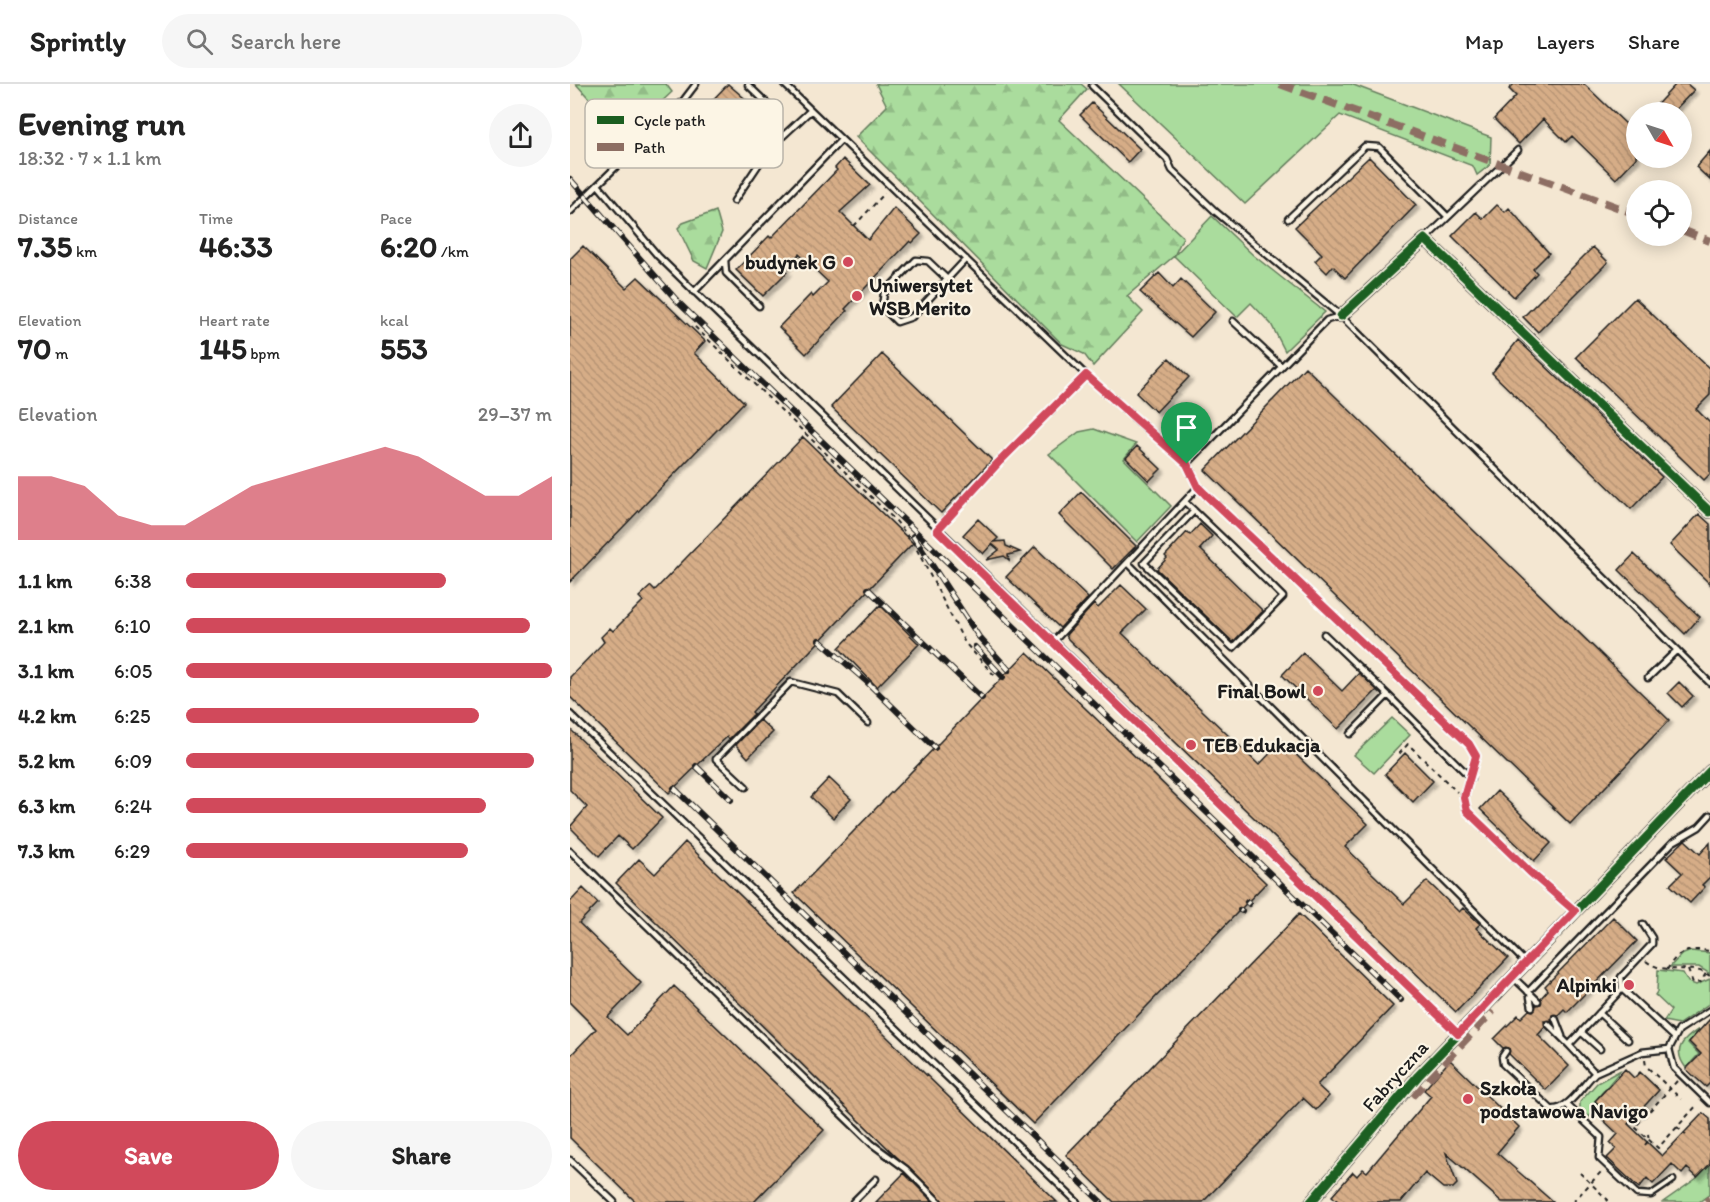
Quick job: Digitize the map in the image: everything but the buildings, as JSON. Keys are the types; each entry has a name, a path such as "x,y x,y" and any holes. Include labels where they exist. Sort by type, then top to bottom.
{"street":[{"path":"1341,316 1425,239 1710,512"},
{"name":"Fabryczna","path":"1311,1202 1381,1118 1458,1034 1710,771"}],"lane":[{"path":"685,99 696,84"},
{"path":"784,84 1086,375 1187,464 1198,487 1469,744 1476,756 1464,797 1465,806 1471,815 1575,911"},
{"path":"748,85 763,99"},
{"path":"1092,86 1167,159 1172,170 1216,212 1341,316 1710,683"},
{"path":"783,137 811,110"},
{"path":"694,292 841,140"},
{"path":"1288,219 1365,146 1379,147 1448,217"},
{"path":"1425,239 1518,150"},
{"path":"570,212 615,168"},
{"path":"734,201 757,168"},
{"path":"598,185 658,256 694,292 1458,1034"},
{"path":"947,279 928,261 916,260 884,293 882,307 894,320 908,320 947,279 966,258"},
{"path":"725,260 726,273 759,306"},
{"path":"1187,464 1327,320 1341,316"},
{"path":"1233,321 1281,366"},
{"path":"937,530 998,463 1086,375"},
{"path":"1054,641 1198,487"},
{"path":"1185,502 1283,597 1233,648 1144,563 1194,511"},
{"path":"1128,563 1526,963"},
{"path":"1324,634 1471,778"},
{"path":"1648,678 1677,650"},
{"path":"746,787 716,759 791,682 838,694 868,723"},
{"path":"1350,734 1388,695"},
{"path":"570,714 1077,1202"},
{"path":"1529,994 1673,842 1699,827 1710,815"},
{"path":"570,851 872,1144 906,1169 939,1202"},
{"path":"1643,924 1652,938 1652,944 1621,977 1622,989 1673,1036"},
{"path":"1513,977 1538,1001"},
{"path":"1569,1045 1622,989"},
{"path":"1529,994 1532,1007"},
{"path":"1710,1010 1673,1036 1669,1049 1674,1068 1710,1103"},
{"path":"1599,1013 1628,1040"},
{"path":"1555,1018 1563,1039"},
{"path":"1548,1024 1595,1073"},
{"path":"1581,1032 1600,1049"},
{"path":"1506,1051 1502,1057 1503,1064 1551,1109 1560,1109 1595,1073 1642,1052 1669,1049"},
{"path":"1566,1104 1601,1137 1599,1158 1637,1194 1651,1195 1673,1180"},
{"path":"570,1160 614,1202"},
{"path":"853,1202 876,1179"}],"path":[{"path":"854,226 891,187"},
{"path":"695,319 693,326 797,428 805,431 896,521 914,544 957,629 995,676"},
{"path":"839,465 843,461"},
{"path":"1399,753 1408,744 1453,790 1464,797"},
{"path":"1666,970 1680,952 1693,949 1710,951"},
{"path":"1641,957 1652,965 1666,970 1695,968 1710,976"},
{"path":"1688,970 1693,983 1701,982 1706,973"},
{"path":"1642,1052 1646,1066 1681,1099"},
{"path":"1637,1062 1645,1060"},
{"path":"1635,1127 1658,1148 1704,1097"},
{"path":"1677,1127 1686,1134"},
{"path":"1646,1145 1649,1140 1648,1134"},
{"path":"1573,1202 1607,1166"},
{"path":"1580,1173 1608,1200 1605,1202"}],"green space":[{"path":"576,84 666,84 672,92 665,99 590,99"},
{"path":"876,84 1081,84 1087,89 1059,120 1183,237 1174,256 1127,296 1143,312 1093,366 1084,354 1062,344 856,137 887,106"},
{"path":"1119,84 1351,84 1491,137 1490,165 1477,175 1473,166 1340,115 1245,204"},
{"path":"716,211 722,232 707,268 694,261 678,228 683,223"},
{"path":"1212,216 1253,255 1325,312 1285,351 1271,324 1251,303 1237,317 1174,256"},
{"path":"1094,429 1136,444 1124,459 1171,506 1137,542 1049,454 1079,432"},
{"path":"1392,718 1410,735 1374,773 1354,755"},
{"path":"1691,951 1710,953 1710,974 1699,967 1670,967 1681,955"},
{"path":"1658,970 1683,973 1688,982 1696,985 1710,979 1710,1003 1679,1024 1664,1021 1671,1010 1655,995"},
{"path":"1699,1029 1688,1043 1699,1054 1686,1068 1679,1051 1684,1041"},
{"path":"1621,1070 1595,1101 1603,1109 1598,1115 1594,1111 1589,1117 1580,1108 1580,1102 1597,1083"},
{"path":"1710,1164 1710,1194 1699,1202 1663,1202 1697,1178"}],"railway":[{"path":"570,179 680,304 1401,1000"},
{"path":"913,536 979,637 1009,670"},
{"path":"868,589 982,698"},
{"path":"819,640 867,682 935,748"},
{"path":"975,647 1003,677"},
{"path":"696,766 731,800"},
{"path":"674,788 1101,1202"}],"marked path":[{"path":"1280,84 1626,210"},
{"path":"1692,234 1710,241"},
{"path":"1412,1096 1493,1011"},
{"path":"1706,1202 1710,1199"}],"cycle path":[{"path":"1341,316 1425,239 1710,512"},
{"path":"1311,1202 1418,1076 1710,771"}],"place":[{"name":"budynek G","path":"848,262"},
{"name":"Uniwersytet WSB Merito","path":"857,296"},
{"name":"Final Bowl","path":"1318,691"},
{"name":"TEB Edukacja","path":"1191,745"},
{"name":"Alpinki","path":"1629,985"},
{"name":"Szkoła podstawowa Navigo","path":"1468,1099"}],"route":[{"path":"1086,375 1187,464 1198,487 1205,494 1469,744 1476,756 1474,770 1464,797 1467,811 1530,872 1575,911 1458,1034 937,530 998,463 1086,375"}]}
